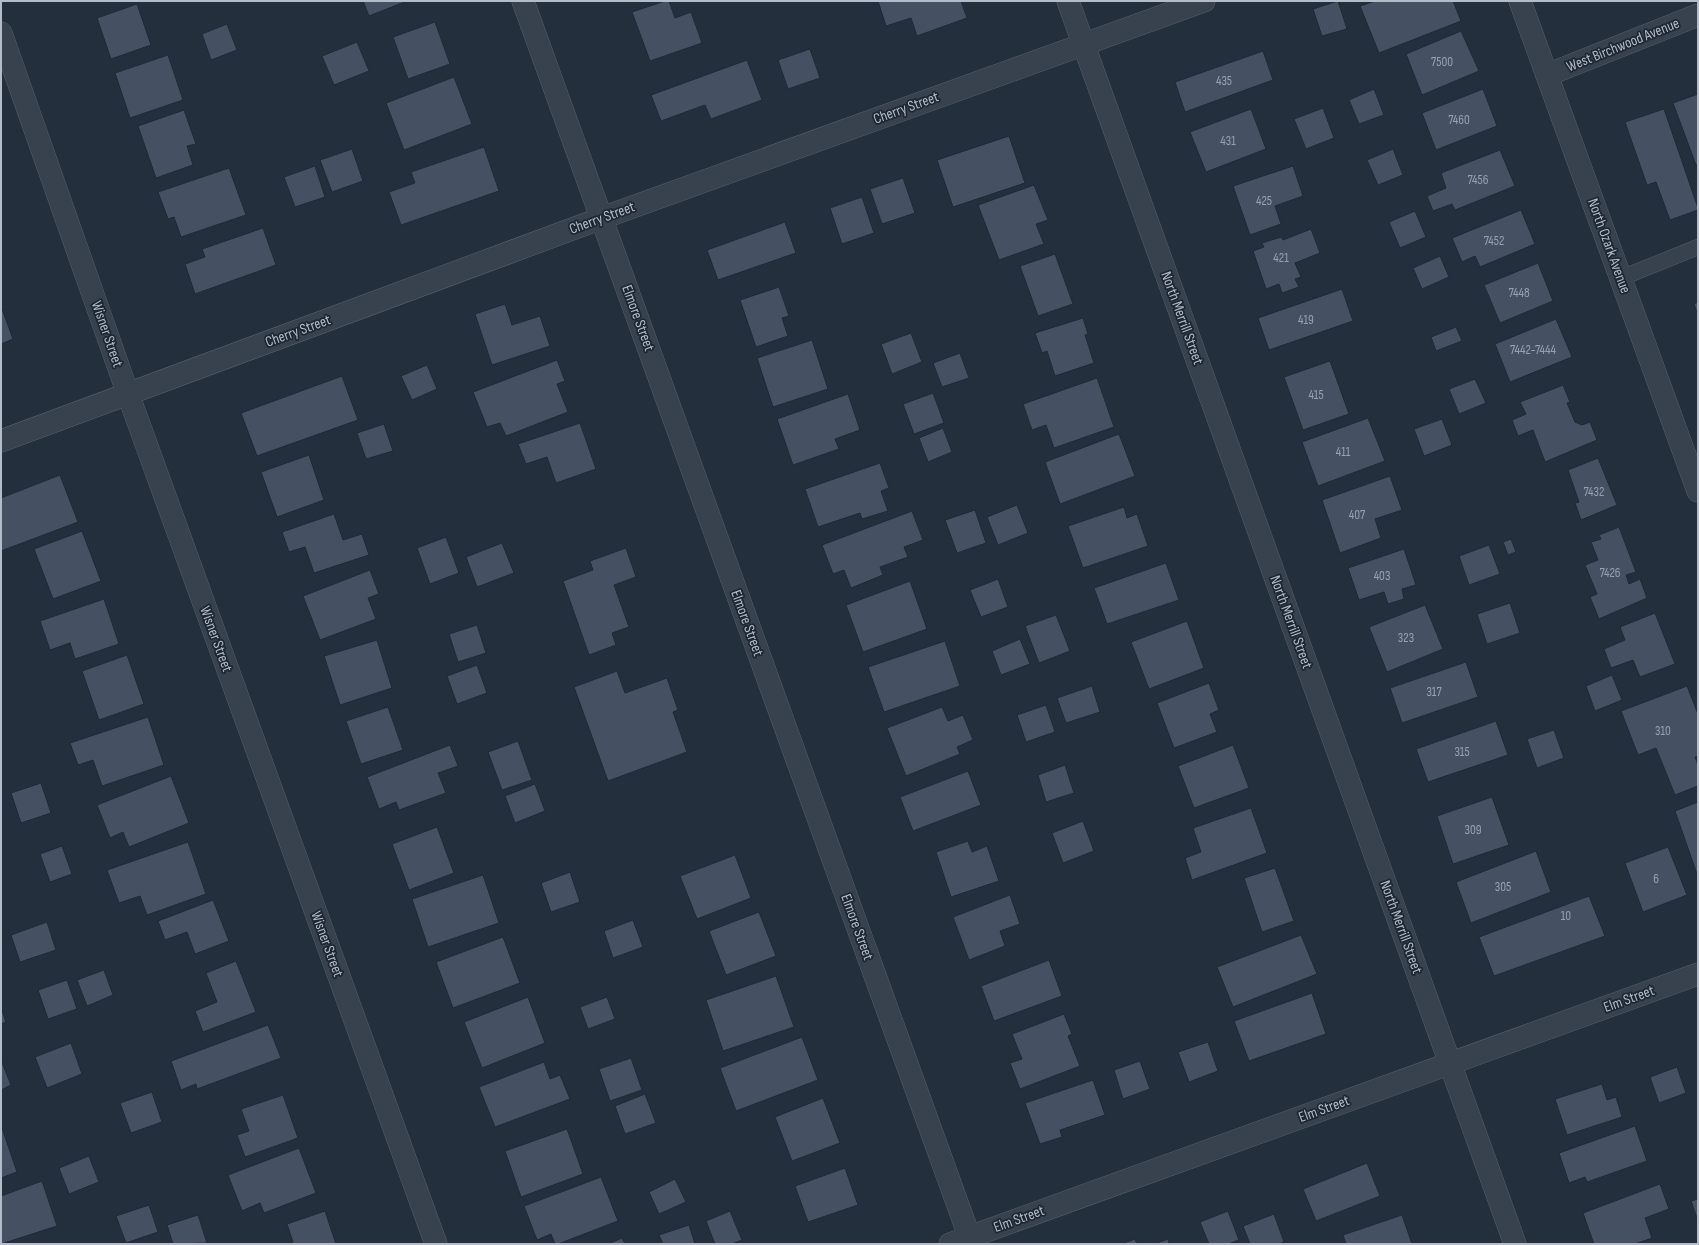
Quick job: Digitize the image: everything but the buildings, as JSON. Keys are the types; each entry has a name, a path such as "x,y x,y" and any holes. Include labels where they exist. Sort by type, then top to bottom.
{"street":[{"name":"Elmore Street","path":"523,1 602,218 964,1242"},
{"name":"North Merrill Street","path":"1068,1 1515,1244"},
{"name":"Cherry Street","path":"1,441 602,218 1204,1"},
{"name":"North Ozark Avenue","path":"1520,1 1697,486"},
{"name":"West Birchwood Avenue","path":"1547,75 1698,15"},
{"name":"Wisner Street","path":"1,33 128,394 436,1244"},
{"name":"Elm Street","path":"964,1242 1450,1063 1698,974"}],"lane":[{"path":"1621,278 1698,247"}]}
